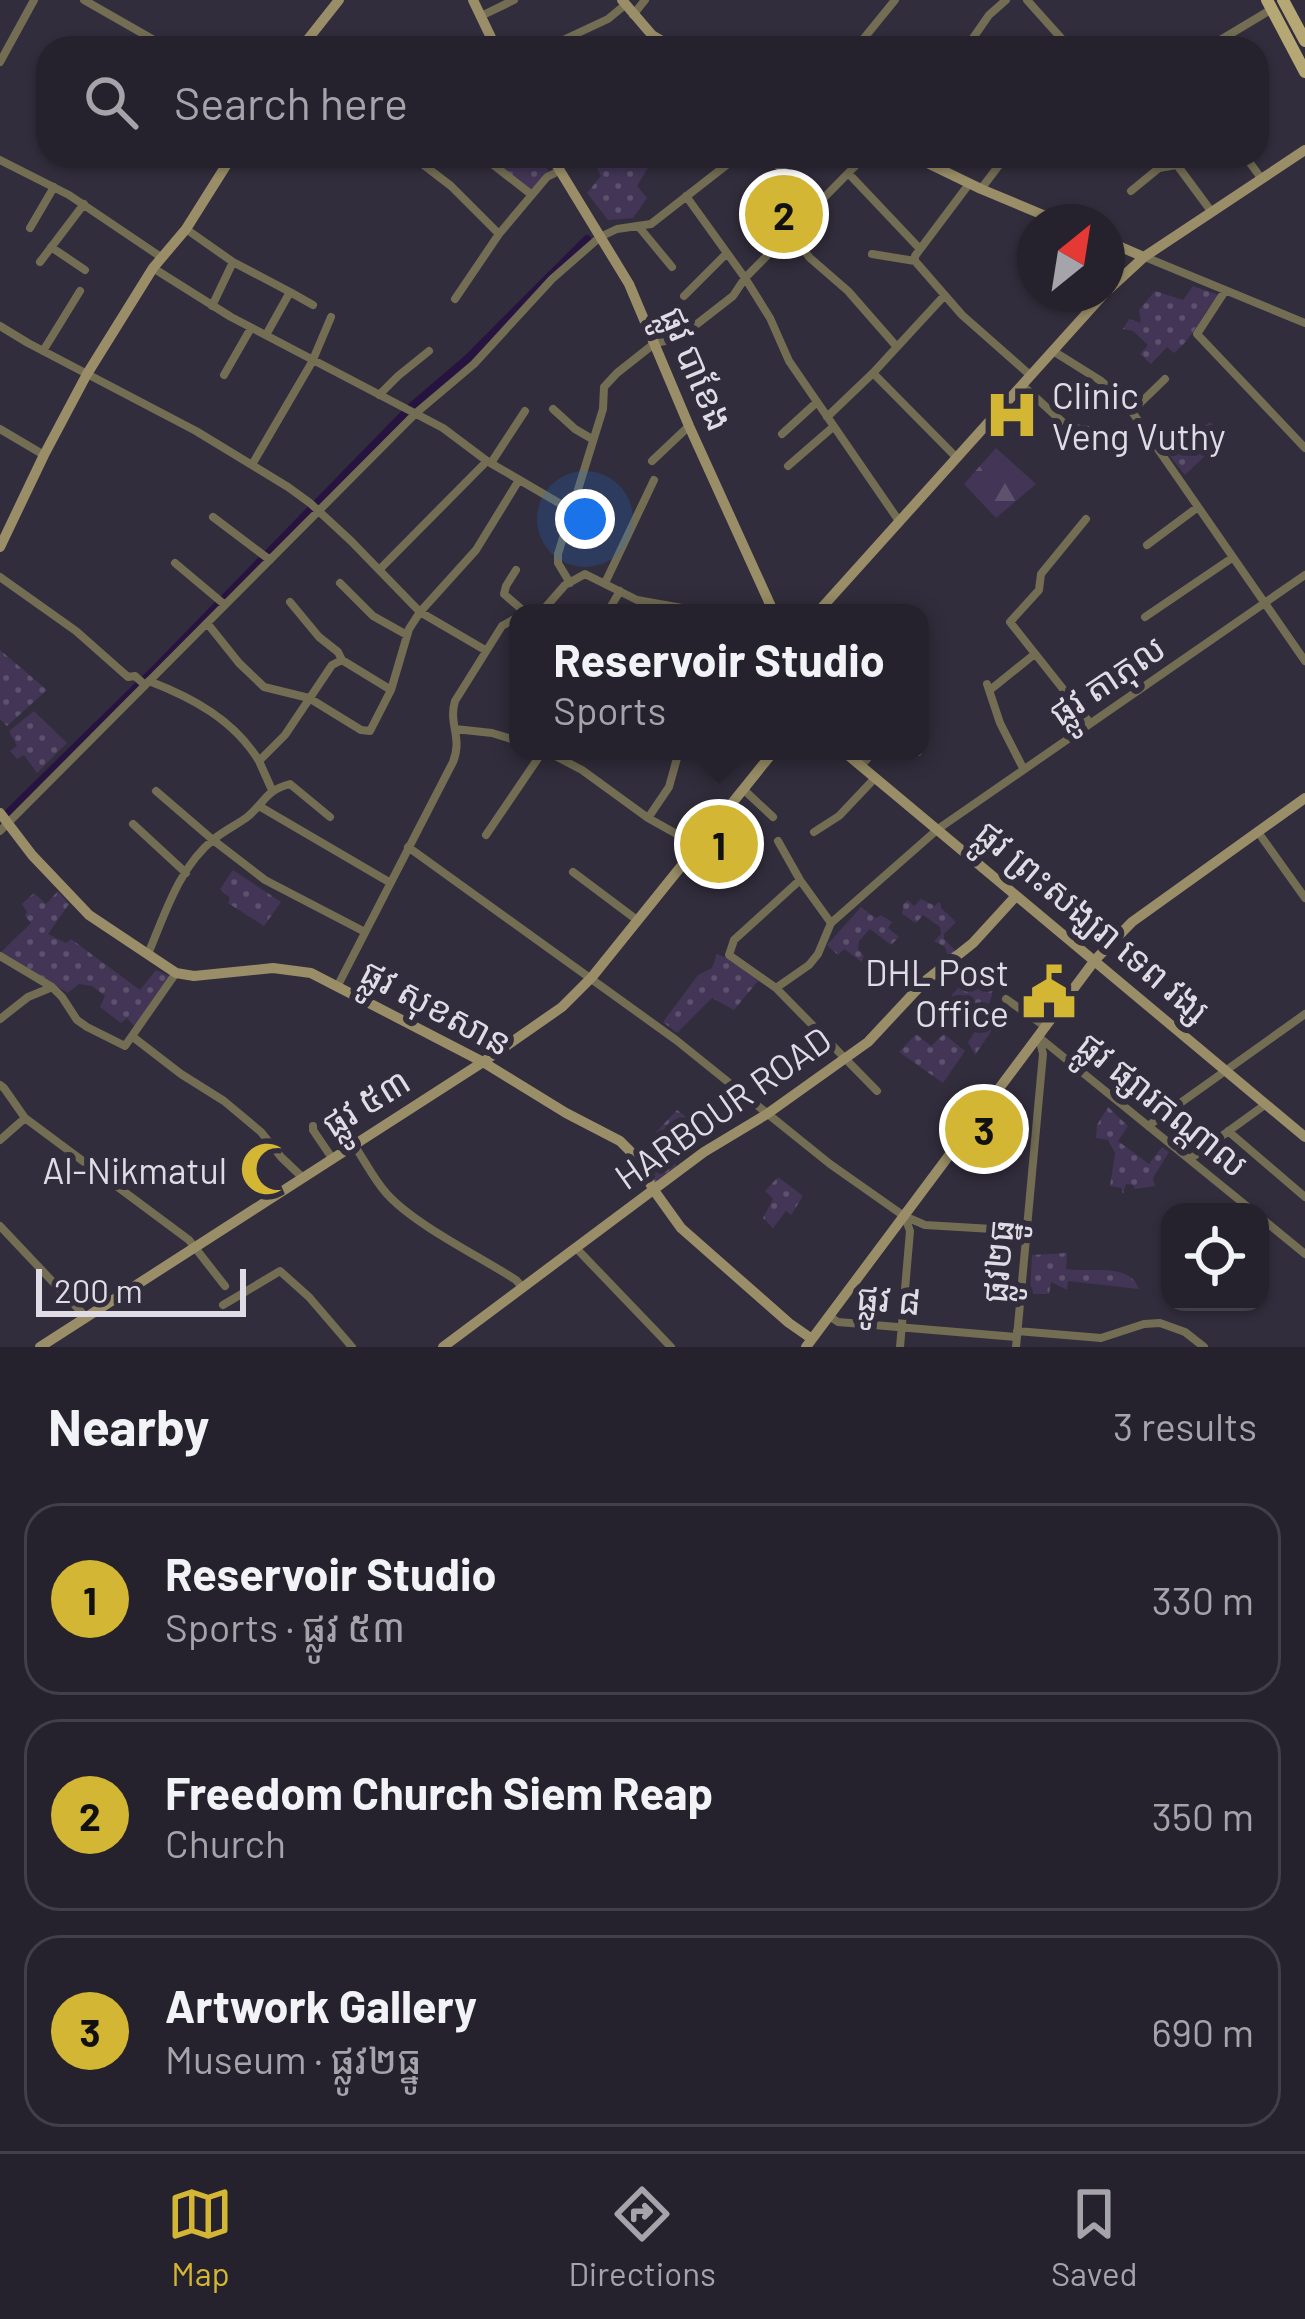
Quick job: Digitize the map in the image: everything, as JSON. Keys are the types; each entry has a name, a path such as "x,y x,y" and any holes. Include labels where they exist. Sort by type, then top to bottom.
{"main road":[{"path":"1274,3 1305,40"},
{"path":"1274,3 1305,72"}],"street":[{"path":"0,62 34,0"},
{"path":"83,0 145,36"},
{"path":"310,36 339,0"},
{"path":"473,0 490,36"},
{"path":"481,16 514,0"},
{"path":"572,36 645,0"},
{"path":"866,36 895,0"},
{"path":"974,36 1006,0"},
{"path":"1027,0 1059,36"},
{"path":"1225,36 1274,3"},
{"path":"627,6 652,36"},
{"path":"1125,274 1144,256 1305,151"},
{"path":"0,160 84,204 212,306 442,428 571,510"},
{"path":"0,548 88,374 157,263 186,229 224,168"},
{"path":"428,168 499,234"},
{"path":"497,168 532,195"},
{"name":"ផ្លូវ បាខែង","path":"557,168 629,284 770,604"},
{"path":"0,956 52,987 87,1028 127,1045 176,973 89,915 3,820 207,623 221,602 411,411 474,364 552,279 600,237 651,224 722,168"},
{"path":"781,168 821,203"},
{"path":"570,583 558,559 603,409 604,387 655,343 675,339 734,296 745,278 855,168"},
{"path":"938,168 1018,204"},
{"path":"915,261 920,249 994,168"},
{"path":"1131,191 1160,168"},
{"path":"1178,168 1211,212"},
{"path":"1254,168 1261,178"},
{"path":"454,298 499,234 547,177 559,171"},
{"path":"850,174 920,249"},
{"path":"30,228 54,187"},
{"path":"686,196 745,278 789,361 899,521"},
{"path":"40,262 84,204"},
{"path":"639,227 672,268"},
{"path":"186,229 233,262 313,305"},
{"path":"790,233 897,347"},
{"path":"51,247 85,270"},
{"path":"1125,249 1305,323"},
{"path":"684,296 727,253"},
{"path":"872,254 915,261 1068,427 1088,430 1101,441"},
{"path":"212,306 233,262"},
{"path":"43,351 80,291"},
{"path":"1226,291 1198,329 1198,337 1305,448"},
{"path":"266,335 290,292"},
{"path":"827,417 944,296"},
{"path":"825,604 1089,312"},
{"path":"252,464 312,362 331,317"},
{"path":"0,326 252,464 315,507 420,612 485,650"},
{"path":"224,375 251,328"},
{"path":"380,395 430,351"},
{"path":"1053,351 1112,388 1132,411 1305,661"},
{"path":"874,373 956,457"},
{"path":"1132,411 1165,379"},
{"path":"782,434 817,402"},
{"path":"553,409 592,439"},
{"path":"380,569 489,462 525,411"},
{"path":"652,461 689,426"},
{"path":"788,466 833,427"},
{"path":"0,429 44,455"},
{"path":"207,623 264,687 309,698 367,732 391,690 406,635 420,612 476,550 519,480"},
{"path":"605,583 654,480"},
{"path":"1147,545 1198,507"},
{"path":"213,518 266,557"},
{"path":"1086,519 1040,574 1039,590 1010,624 1090,723"},
{"path":"1145,617 1232,558"},
{"path":"176,562 221,602"},
{"path":"515,604 504,594 516,570"},
{"path":"549,604 585,574 637,600 660,604"},
{"name":"ផ្លូវ តាភុល","path":"776,988 809,965 831,923 938,829 1305,575"},
{"path":"0,577 76,631 128,677 183,694 213,712 259,761 272,790"},
{"path":"340,583 373,616 406,635"},
{"path":"612,604 620,591"},
{"path":"290,602 342,661 391,690"},
{"path":"338,987 453,763 458,745 453,705 485,650 509,622"},
{"path":"1023,768 988,687 1031,657"},
{"path":"259,761 285,735 332,665 342,661"},
{"path":"455,729 509,738"},
{"path":"486,836 543,760"},
{"path":"564,760 648,818 699,846"},
{"path":"648,818 669,787 677,760"},
{"name":"ផ្លូវ ៥៣","path":"40,1347 198,1252 302,1177 562,1007 592,977 766,760"},
{"name":"ផ្លូវ ព្រះសង្ឃរា ទេព វង្ស","path":"854,760 1305,1137"},
{"path":"861,766 866,760"},
{"path":"814,832 839,816 875,778"},
{"path":"147,956 186,873 213,840 259,806 272,790 290,784 330,817"},
{"path":"743,789 773,817"},
{"path":"156,791 280,889 364,932"},
{"path":"809,1343 1095,961 1132,922 1305,798"},
{"path":"259,806 389,882"},
{"path":"133,824 186,873"},
{"path":"1258,832 1305,898"},
{"path":"778,841 831,923"},
{"path":"408,847 592,977 830,1164 904,1216 925,1225 1026,1232"},
{"path":"573,872 637,920"},
{"path":"800,880 734,940 729,952 776,988 877,1091"},
{"name":"HARBOUR ROAD","path":"443,1347 717,1143 767,1114 876,1036 924,982 973,943 1016,896"},
{"name":"ផ្លូវ សុខសាន","path":"176,973 194,976 262,968 320,977 483,1062 620,1141 636,1156 682,1228 809,1343"},
{"path":"0,1019 28,997 52,987"},
{"name":"ផ្លូវ ផ្សារកណ្តាល","path":"1006,998 1057,1051 1243,1203"},
{"path":"1148,1126 1305,1014"},
{"name":"ផ្លូវ២ធ្នូ","path":"1016,1338 1042,1032"},
{"path":"133,1037 224,1101 261,1132 302,1177"},
{"path":"1043,1054 1057,1051"},
{"path":"0,1085 25,1118 159,1216 198,1252 225,1286"},
{"path":"1190,1159 1266,1104"},
{"path":"0,1140 25,1118"},
{"path":"313,1126 332,1158"},
{"path":"1228,1131 1305,1197"},
{"path":"353,1144 394,1201 523,1288"},
{"path":"900,1347 910,1231 904,1216"},
{"name":"ផ្លូវ ផ្សារកណ្តាល","path":"1269,1225 1305,1254"},
{"path":"0,1226 86,1317"},
{"path":"576,1248 671,1347"},
{"path":"223,1305 280,1271 352,1347"},
{"name":"ផ្លូវ ៨","path":"829,1316 838,1322 1016,1338 1101,1338 1160,1323 1192,1336 1204,1347"}],"green space":[{"path":"500,168 547,168 549,172 532,192"},
{"path":"597,168 648,168 637,186 647,198 633,218 608,220 587,193 601,176"},
{"path":"1193,286 1219,295 1182,346 1174,353 1167,347 1151,364 1140,354 1148,345 1133,331 1123,329 1129,319 1141,323 1139,310 1155,291 1183,300"},
{"path":"1210,422 1219,432 1202,444 1207,454 1185,475 1160,444 1178,429 1188,432"},
{"path":"996,448 1036,484 996,518 964,484"},
{"path":"0,650 47,690 7,726 0,719"},
{"path":"34,711 67,743 37,773 24,755 17,759 10,751 17,746 9,731"},
{"path":"233,870 281,902 264,926 228,903 230,898 220,889"},
{"path":"58,891 69,904 48,934 66,943 71,939 140,990 156,970 173,978 136,1028 127,1018 121,1023 100,1007 105,996 92,986 79,984 68,993 0,953 31,923 22,904 34,893 46,904"},
{"path":"921,899 935,906 938,902 956,922 944,934 956,951 949,959 945,947 934,941 941,934 940,927 923,915 916,923 902,914 908,900 914,906"},
{"path":"861,907 892,922 888,928 899,937 891,945 870,929 859,941 858,949 875,969 868,975 862,970 865,964 844,949 838,955 827,945"},
{"path":"717,954 758,981 734,1010 712,998 677,1033 663,1022 698,975 712,968"},
{"path":"980,964 991,971 992,991 986,1008 976,1017 992,1030 975,1055 968,1042 976,1030 965,1023 956,1026 938,1010"},
{"path":"916,1034 931,1046 944,1034 965,1051 943,1083 899,1052"},
{"path":"1108,1107 1128,1126 1118,1141 1149,1164 1162,1147 1169,1152 1153,1178 1155,1186 1135,1189 1126,1184 1123,1194 1121,1188 1110,1186 1115,1153 1108,1140 1096,1138 1097,1125"},
{"path":"677,1110 688,1118 690,1130 667,1157 677,1166 673,1173 655,1183 641,1156 667,1140 656,1132"},
{"path":"778,1177 803,1196 791,1215 786,1211 773,1228 763,1218 773,1199 765,1191"},
{"path":"1067,1253 1066,1269 1118,1272 1139,1289 1068,1281 1067,1290 1051,1282 1049,1294 1030,1294 1032,1255"}],"waterway":[{"path":"412,406 467,359 587,239"},
{"path":"2,819 407,411"}],"place":[{"name":"Freedom Church Siem Reap","path":"784,214"},
{"name":"Clinic Veng Vuthy","path":"1012,415"},
{"name":"Reservoir Studio","path":"719,844"},
{"name":"DHL Post Office","path":"1049,992"},
{"name":"Artwork Gallery","path":"984,1129"},
{"name":"Al-Nikmatul","path":"267,1169"}]}
